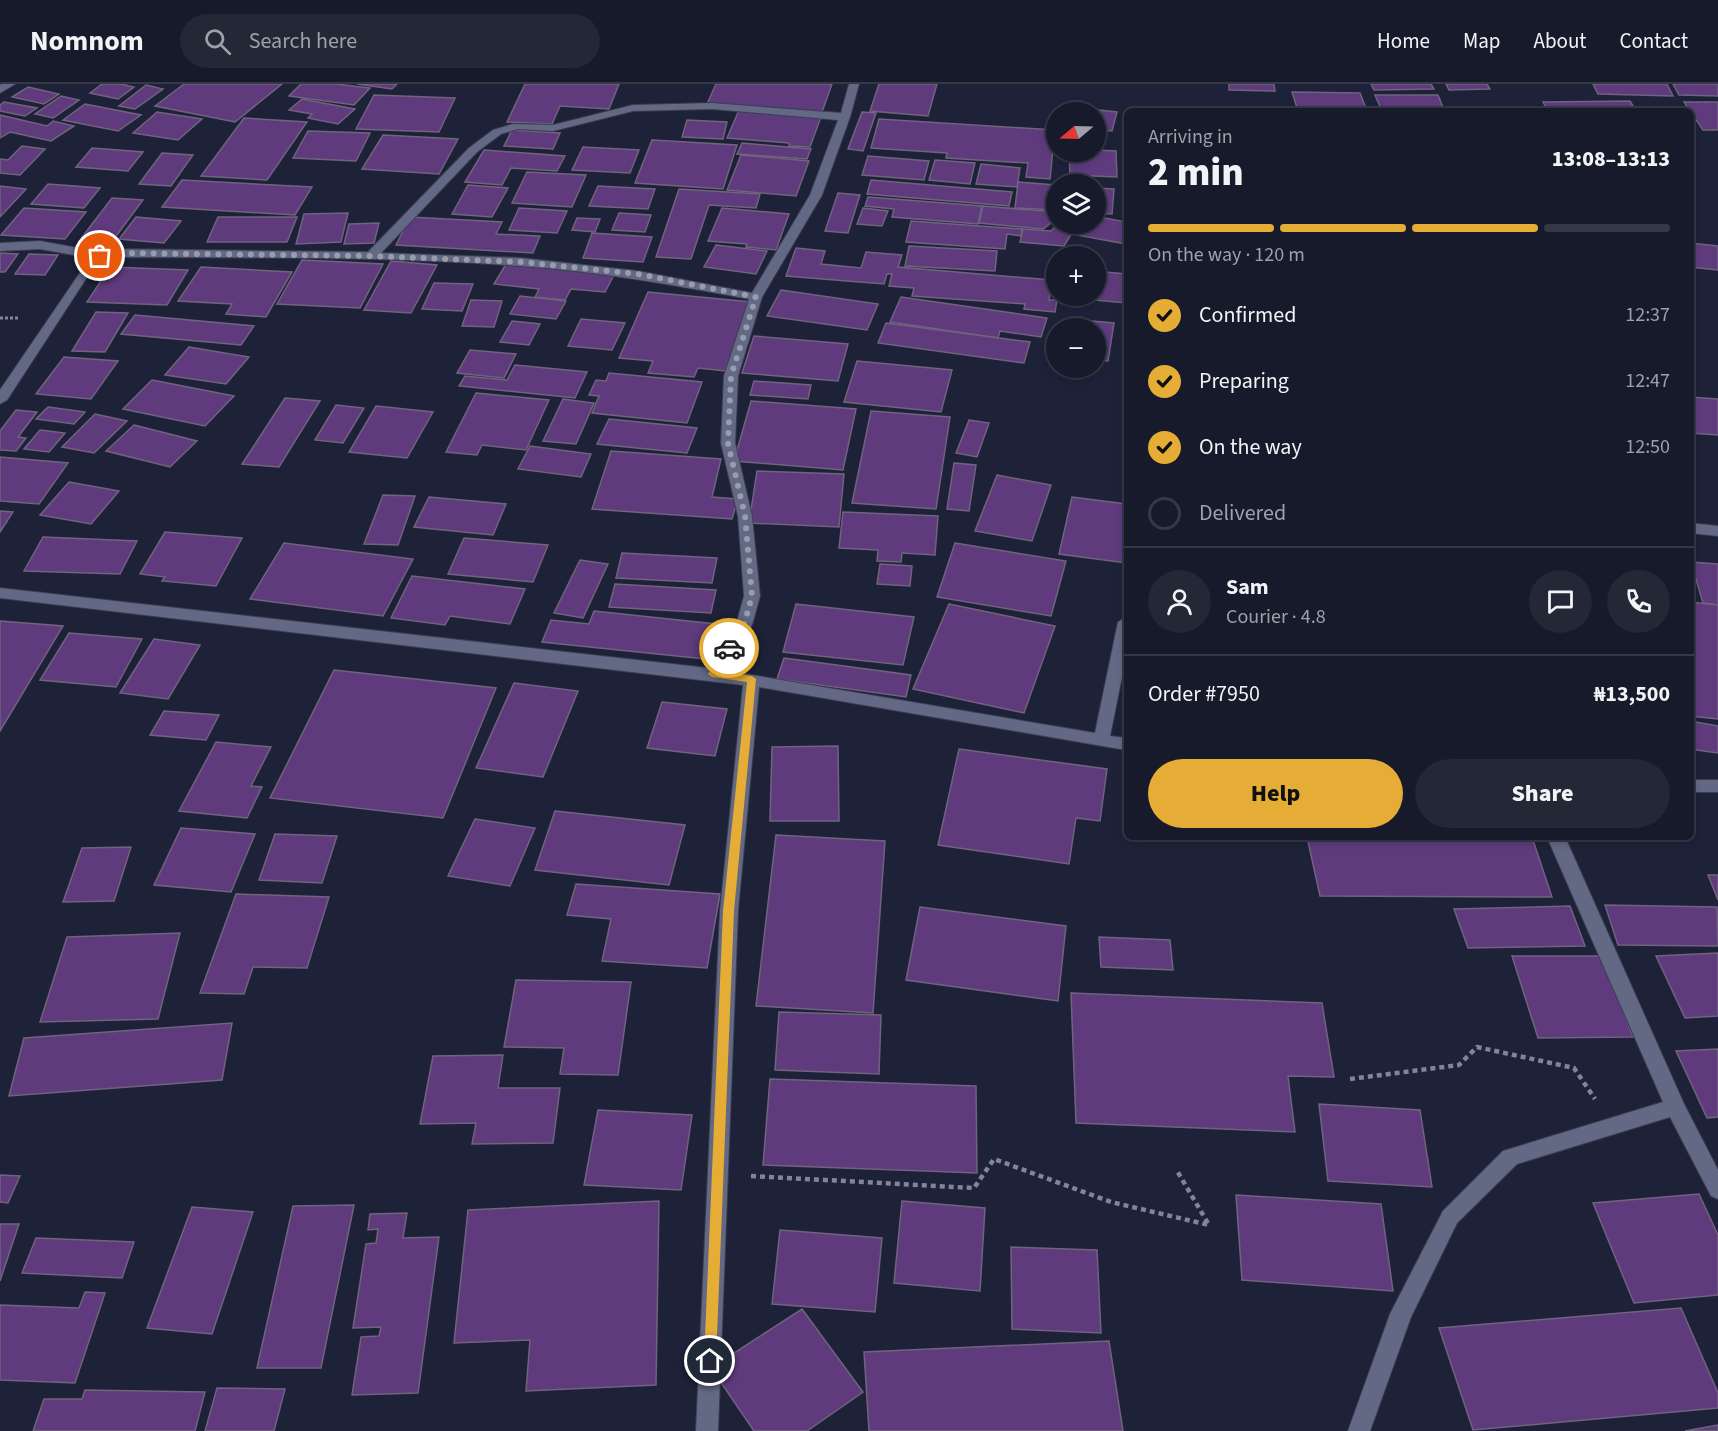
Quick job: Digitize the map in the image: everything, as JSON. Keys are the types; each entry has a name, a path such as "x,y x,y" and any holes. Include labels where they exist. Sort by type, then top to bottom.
{"street":[{"path":"0,90 10,84"},
{"path":"712,674 744,625 752,596 745,516 728,443 731,376 756,297 816,195 845,117 854,84"},
{"path":"371,256 473,150 497,132 517,126 553,128 633,108 712,106 845,117"},
{"path":"0,247 40,245 100,256"},
{"path":"0,400 90,263 100,256 112,253 371,256 521,262 638,274 756,297"},
{"path":"1694,528 1718,531"},
{"path":"0,593 752,679 1124,744"},
{"path":"1101,741 1124,632"},
{"path":"707,1431 729,911 752,679"},
{"path":"1694,786 1718,786"},
{"path":"1557,840 1675,1107 1718,1190"},
{"path":"1359,1431 1401,1314 1450,1217 1510,1157 1675,1107"}],"path":[{"path":"1350,1079 1459,1065 1477,1047 1574,1068 1614,1126"},
{"path":"718,1175 974,1188 994,1159 1112,1202 1209,1225 1176,1169"}],"building":[{"path":"102,84 134,87 118,99 90,93"},
{"path":"184,84 282,84 235,122 155,106"},
{"path":"301,84 336,84 370,88 354,105 289,96"},
{"path":"357,84 397,84 392,89"},
{"path":"525,84 619,84 609,109 560,106 552,124 507,122"},
{"path":"716,84 832,84 822,112 707,104"},
{"path":"879,84 937,84 928,116 870,111"},
{"path":"1229,84 1274,84 1275,91 1229,90"},
{"path":"1371,84 1431,84 1434,89 1374,90"},
{"path":"1446,84 1487,84 1490,89 1449,90"},
{"path":"1593,84 1667,84 1673,96 1598,94"},
{"path":"1673,84 1718,84 1718,96 1679,95"},
{"path":"146,85 163,89 135,109 119,106"},
{"path":"28,87 59,94 44,104 12,97"},
{"path":"1292,92 1360,93 1366,108 1297,108"},
{"path":"374,95 455,98 439,132 356,129"},
{"path":"1375,95 1438,95 1443,108 1381,108"},
{"path":"61,96 79,100 53,118 35,114"},
{"path":"302,99 355,109 338,124 308,118 312,114 289,110"},
{"path":"1630,101 1634,108 1546,108 1543,102"},
{"path":"4,102 37,108 25,116 0,111 0,105"},
{"path":"1684,102 1718,102 1718,130 1703,130 1694,117 1694,108 1688,108"},
{"path":"85,104 141,115 118,131 63,120"},
{"path":"739,110 821,117 810,147 789,146 789,143 727,138"},
{"path":"1106,111 1117,112 1112,131 1106,130"},
{"path":"157,112 202,119 178,140 133,133"},
{"path":"862,112 876,113 863,151 848,149"},
{"path":"0,115 47,126 53,121 74,126 51,141 10,132 0,138"},
{"path":"244,118 307,122 267,180 201,176"},
{"path":"879,119 1046,129 1046,162 1052,162 1051,174 1046,174 1046,179 1026,177 1028,163 946,158 947,153 871,148"},
{"path":"687,120 727,122 723,139 682,137"},
{"path":"512,130 560,133 553,149 504,146"},
{"path":"308,131 370,133 356,161 293,158"},
{"path":"383,135 458,139 439,174 362,169"},
{"path":"652,140 737,145 723,189 635,183"},
{"path":"742,143 811,149 807,159 737,154"},
{"path":"22,146 45,149 20,175 0,173 0,159 8,160"},
{"path":"583,147 639,150 630,173 572,170"},
{"path":"92,148 143,152 128,171 76,167"},
{"path":"484,150 565,156 557,171 511,168 502,185 465,182"},
{"path":"1106,151 1116,151 1117,177 1106,177 1106,174 1070,174 1069,162 1106,162"},
{"path":"162,153 193,155 171,186 139,184"},
{"path":"741,155 809,161 796,196 727,190"},
{"path":"868,156 929,161 924,180 862,175"},
{"path":"935,160 975,163 970,184 929,180"},
{"path":"981,164 1020,168 1017,187 976,184"},
{"path":"527,172 586,175 572,207 512,203"},
{"path":"182,180 312,187 295,215 162,207"},
{"path":"871,180 1012,192 1009,206 867,194"},
{"path":"1018,182 1046,184 1046,210 1015,208"},
{"path":"48,184 100,188 84,208 31,204"},
{"path":"468,185 508,188 492,217 452,214"},
{"path":"0,186 26,189 0,217"},
{"path":"598,186 655,189 648,209 589,206"},
{"path":"679,189 760,194 756,208 709,205 691,259 656,257"},
{"path":"1106,189 1114,189 1112,214 1106,214"},
{"path":"838,193 860,195 848,233 825,231"},
{"path":"868,197 982,206 978,224 892,217 894,209 865,206"},
{"path":"112,198 143,200 114,239 82,237"},
{"path":"983,206 1046,211 1046,227 1043,229 979,223"},
{"path":"24,208 86,212 65,239 1,235"},
{"path":"519,208 567,211 557,233 509,230"},
{"path":"722,208 789,214 776,250 746,247 747,244 708,241"},
{"path":"863,208 888,211 882,226 857,224"},
{"path":"348,213 341,242 296,244 304,214"},
{"path":"619,213 651,215 645,232 612,230"},
{"path":"136,217 181,221 164,243 119,239"},
{"path":"218,217 297,217 287,242 207,242"},
{"path":"410,217 502,222 496,234 540,236 533,253 396,245"},
{"path":"577,218 600,219 595,232 572,230"},
{"path":"1106,218 1124,222 1124,244 1077,235 1106,234"},
{"path":"911,221 1022,229 1021,236 1007,234 1005,249 906,242"},
{"path":"379,223 374,243 344,244 349,224"},
{"path":"1023,229 1046,231 1046,234 1071,234 1064,246 1020,242"},
{"path":"592,233 652,237 643,262 583,258"},
{"path":"1694,243 1718,246 1718,270 1694,267"},
{"path":"716,245 767,251 756,274 704,267"},
{"path":"909,246 997,251 995,271 905,266"},
{"path":"796,248 825,251 821,264 861,268 866,252 902,255 898,267 1046,279 1046,306 1056,306 1055,312 1024,309 1025,304 912,296 914,288 889,286 892,274 887,274 884,284 786,276"},
{"path":"0,253 18,254 5,272 0,272"},
{"path":"29,254 58,255 45,275 15,274"},
{"path":"302,260 383,264 360,308 277,304"},
{"path":"391,261 437,265 411,313 364,310"},
{"path":"506,264 614,275 605,292 571,289 565,300 535,297 539,289 494,284"},
{"path":"110,267 188,270 167,305 87,302"},
{"path":"201,267 292,272 266,317 226,314 232,304 178,301"},
{"path":"1106,272 1124,274 1124,303 1106,301"},
{"path":"434,283 473,284 462,311 422,309"},
{"path":"781,290 878,304 867,330 767,316"},
{"path":"648,292 751,302 725,371 698,368 694,377 648,373 653,361 619,358"},
{"path":"520,296 566,301 556,319 510,314"},
{"path":"901,297 1047,318 1041,337 1000,331 998,338 890,322"},
{"path":"471,300 502,301 494,327 462,326"},
{"path":"96,312 128,313 105,352 72,351"},
{"path":"135,315 254,326 241,345 121,334"},
{"path":"581,319 625,323 612,350 568,346"},
{"path":"512,321 540,324 529,345 500,342"},
{"path":"1106,322 1114,323 1108,361 1106,361"},
{"path":"886,323 1030,342 1024,363 878,343"},
{"path":"754,336 848,344 838,381 742,373"},
{"path":"189,347 249,357 226,384 165,375"},
{"path":"470,350 516,354 504,378 457,373"},
{"path":"64,357 118,361 91,399 36,394"},
{"path":"857,361 952,370 941,412 844,402"},
{"path":"515,365 587,372 575,398 459,386 465,376 507,380"},
{"path":"609,373 702,382 687,423 592,413 599,396 589,395 596,380 606,381"},
{"path":"152,380 234,396 205,426 123,409"},
{"path":"754,381 811,385 808,399 750,395"},
{"path":"476,393 549,400 526,450 482,445 477,455 446,452"},
{"path":"1694,397 1718,399 1718,435 1694,433"},
{"path":"285,398 320,401 279,467 242,464"},
{"path":"563,399 594,403 576,444 543,441"},
{"path":"751,401 856,409 843,470 734,461"},
{"path":"336,405 364,408 343,443 315,440"},
{"path":"376,406 433,412 407,458 349,452"},
{"path":"48,407 85,412 74,424 36,419"},
{"path":"16,410 37,412 18,437 26,438 16,451 0,450 0,431"},
{"path":"871,411 950,417 936,509 852,503"},
{"path":"95,414 127,421 94,453 62,447"},
{"path":"609,419 697,428 687,453 597,444"},
{"path":"969,420 989,423 977,457 956,453"},
{"path":"134,425 197,441 170,467 106,451"},
{"path":"40,430 65,433 49,452 24,449"},
{"path":"530,446 591,454 581,477 518,469"},
{"path":"611,451 721,459 712,497 738,499 732,519 592,509"},
{"path":"0,457 68,463 39,504 0,501"},
{"path":"954,463 976,465 969,511 947,509"},
{"path":"757,471 844,474 839,527 749,523"},
{"path":"997,475 1051,485 1032,541 975,531"},
{"path":"69,482 119,491 91,524 40,515"},
{"path":"383,495 415,496 398,545 364,544"},
{"path":"429,497 506,504 493,535 414,527"},
{"path":"1072,497 1124,504 1124,563 1059,554"},
{"path":"0,511 13,512 0,532"},
{"path":"843,512 938,516 935,555 902,553 901,562 877,561 878,550 839,548"},
{"path":"165,532 242,538 216,586 162,581 165,577 140,574"},
{"path":"43,537 137,541 120,574 24,571"},
{"path":"464,538 548,545 533,582 448,574"},
{"path":"284,543 413,559 383,616 250,599"},
{"path":"955,543 1066,561 1051,616 937,597"},
{"path":"622,553 717,558 712,583 616,578"},
{"path":"580,560 608,564 583,618 554,613"},
{"path":"1694,562 1718,564 1718,605 1703,603 1694,572"},
{"path":"880,564 912,566 910,586 877,584"},
{"path":"412,576 525,589 510,624 450,616 445,625 391,618"},
{"path":"615,584 716,590 711,613 609,607"},
{"path":"1694,602 1718,605 1718,719 1694,716"},
{"path":"796,604 914,617 903,665 783,652"},
{"path":"949,604 1055,626 1024,713 913,689"},
{"path":"594,611 716,624 705,659 542,642 551,620 589,624"},
{"path":"0,621 63,626 0,731"},
{"path":"69,633 142,639 116,687 40,680"},
{"path":"154,639 200,645 168,699 120,693"},
{"path":"784,658 911,675 906,697 777,679"},
{"path":"334,670 496,688 443,818 270,798"},
{"path":"514,683 578,691 543,777 476,768"},
{"path":"662,702 727,709 715,756 647,748"},
{"path":"164,711 219,715 206,740 150,735"},
{"path":"1694,722 1718,726 1718,753 1694,750"},
{"path":"216,742 271,747 251,786 262,787 247,818 179,811"},
{"path":"838,746 839,821 770,821 772,747"},
{"path":"959,749 1107,769 1100,821 1076,818 1069,864 938,845"},
{"path":"555,811 685,825 669,885 535,870"},
{"path":"475,819 535,828 510,886 448,876"},
{"path":"181,828 255,834 231,892 154,885"},
{"path":"275,834 337,836 322,883 259,880"},
{"path":"776,835 885,841 873,1013 756,1006"},
{"path":"1308,840 1533,840 1552,897 1320,896"},
{"path":"131,847 114,901 63,902 82,848"},
{"path":"1708,875 1718,875 1718,900"},
{"path":"576,884 720,894 707,968 602,961 611,919 567,915"},
{"path":"236,894 329,897 307,968 253,967 244,994 200,993"},
{"path":"1605,905 1717,907 1718,946 1618,945"},
{"path":"1570,906 1585,946 1468,948 1454,909"},
{"path":"920,907 1066,926 1058,1001 906,980"},
{"path":"180,933 158,1019 40,1022 67,937"},
{"path":"1099,937 1170,940 1173,970 1101,967"},
{"path":"1718,953 1718,1016 1685,1018 1656,956"},
{"path":"1512,956 1603,956 1633,1037 1538,1038"},
{"path":"516,980 631,982 618,1075 560,1074 564,1048 504,1047"},
{"path":"1071,993 1322,1003 1334,1077 1288,1076 1295,1132 1076,1123"},
{"path":"779,1012 881,1015 879,1074 775,1070"},
{"path":"232,1023 222,1080 9,1096 24,1038"},
{"path":"1718,1049 1718,1117 1707,1118 1676,1051"},
{"path":"503,1055 498,1088 560,1088 553,1143 472,1144 476,1123 420,1124 433,1056"},
{"path":"770,1079 976,1086 977,1173 763,1165"},
{"path":"1319,1104 1420,1110 1432,1187 1328,1181"},
{"path":"598,1110 692,1115 681,1190 584,1185"},
{"path":"0,1175 20,1176 8,1203 0,1202"},
{"path":"1699,1194 1718,1235 1718,1295 1634,1303 1593,1203"},
{"path":"1236,1195 1381,1204 1393,1291 1242,1280"},
{"path":"659,1201 656,1385 526,1391 530,1340 454,1343 468,1210"},
{"path":"902,1201 985,1208 980,1291 894,1283"},
{"path":"354,1205 321,1368 257,1368 293,1206"},
{"path":"192,1207 253,1212 212,1334 147,1328"},
{"path":"407,1213 403,1238 439,1237 418,1393 352,1395 361,1337 379,1336 381,1327 353,1328 366,1244 376,1243 378,1229 368,1230 370,1214"},
{"path":"0,1224 19,1224 0,1281"},
{"path":"780,1230 882,1238 875,1312 772,1304"},
{"path":"36,1238 134,1242 122,1278 22,1273"},
{"path":"1011,1247 1097,1250 1101,1333 1012,1329"},
{"path":"85,1292 105,1293 75,1383 0,1380 0,1305 79,1308"},
{"path":"1681,1308 1718,1393 1718,1408 1473,1430 1439,1328"},
{"path":"802,1309 863,1392 807,1431 754,1431 711,1368"},
{"path":"1109,1341 1123,1431 869,1431 864,1352"},
{"path":"217,1388 285,1389 274,1431 205,1431"},
{"path":"85,1390 205,1392 195,1431 33,1431 44,1399 82,1399"},
{"path":"1718,1425 1718,1431 1685,1431"}],"way so far":[{"path":"100,256 112,253 371,256 521,262 638,274 756,297 731,376 728,443 745,516 752,596 744,625 729,648"}],"route":[{"path":"710,1361 729,911 752,679 712,674 729,648"}]}
